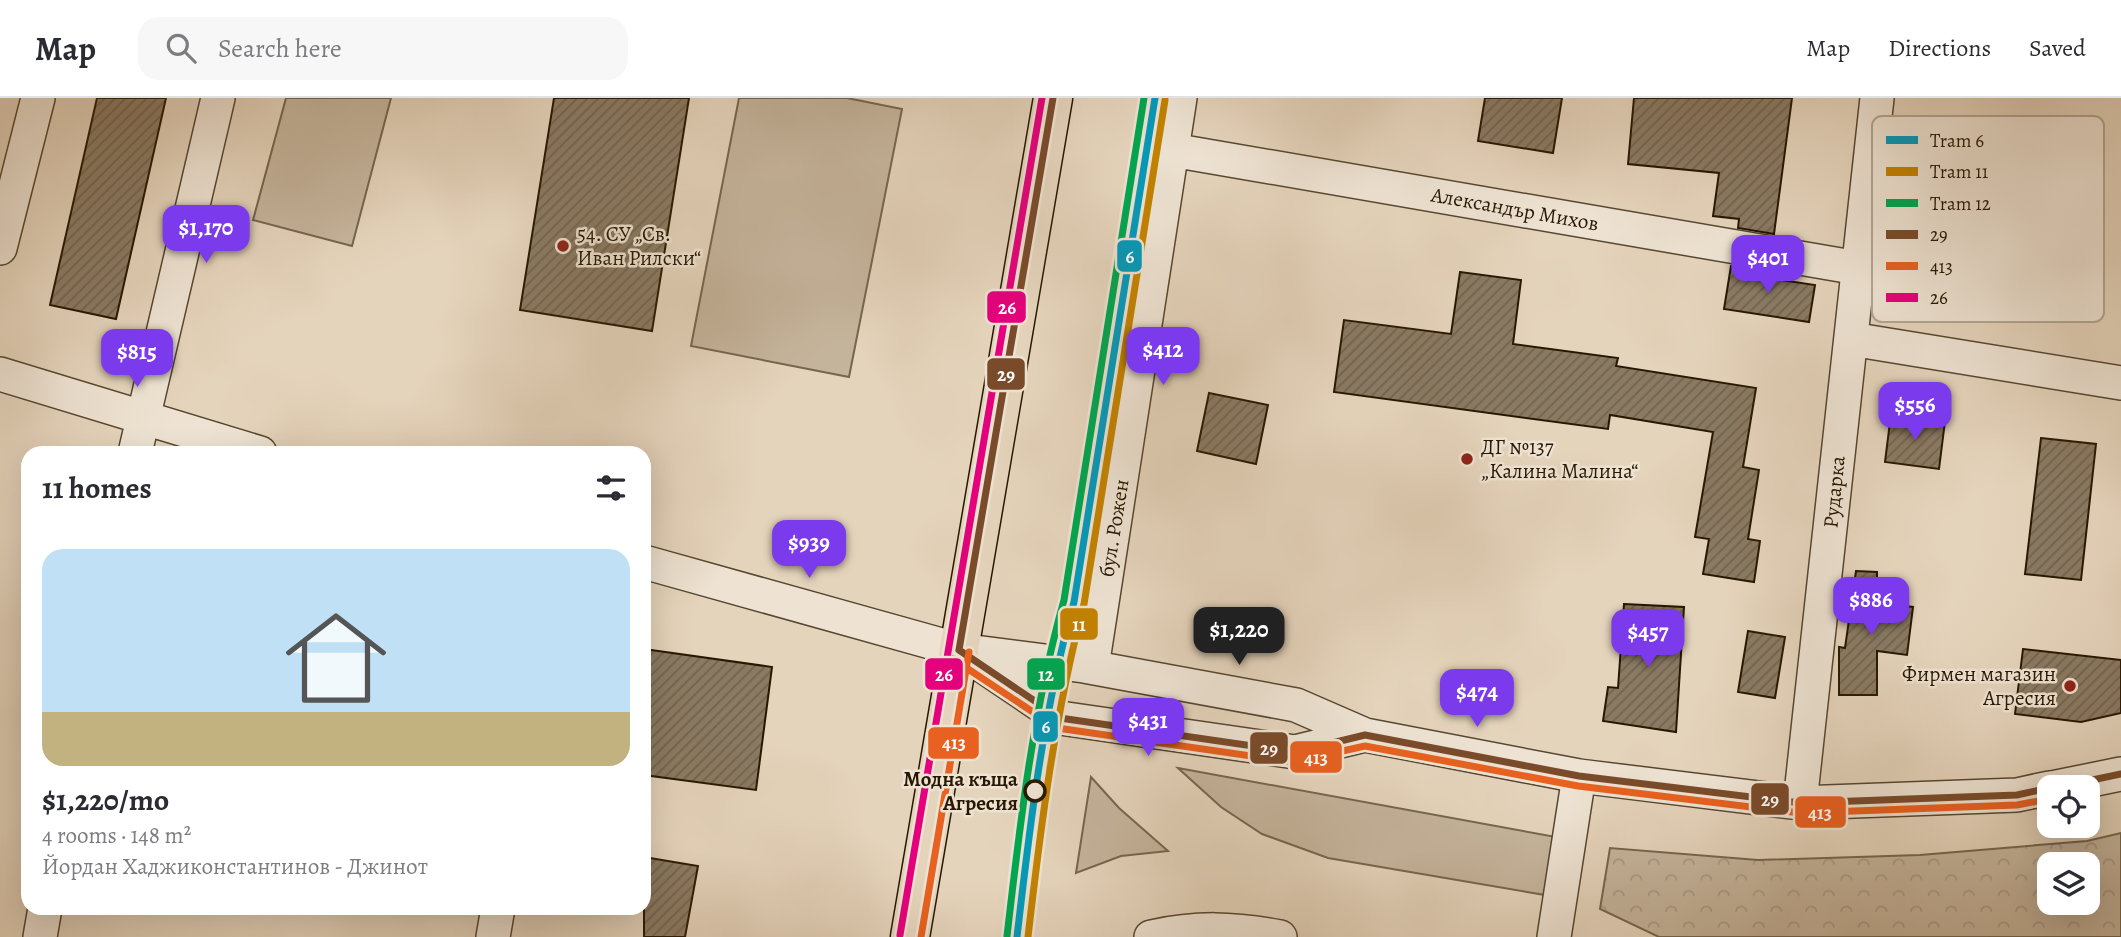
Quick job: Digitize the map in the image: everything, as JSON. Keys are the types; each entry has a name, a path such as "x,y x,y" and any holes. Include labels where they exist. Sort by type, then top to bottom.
{"main road":[{"path":"910,937 1053,98"}],"street":[{"path":"0,248 38,98"},
{"path":"136,446 218,98"},
{"path":"1038,98 1041,166"},
{"name":"бул. Рожен","path":"1092,667 1180,98"},
{"name":"Рударка","path":"1875,116 1877,98"},
{"name":"Рударка","path":"1800,803 1872,143"},
{"name":"Александър Михов","path":"1172,150 1858,268"},
{"path":"1851,339 2121,383"},
{"path":"0,374 236,446"},
{"path":"651,564 959,650 1092,667 1296,705 1365,735 1579,776 1800,803 2017,795 2037,791"},
{"path":"959,650 1060,718 1294,752 1365,735"},
{"path":"2100,778 2121,774"},
{"path":"1554,937 1579,776"},
{"path":"40,937 44,915"},
{"path":"493,937 497,915"},
{"path":"1151,937 1193,928 1247,930 1280,937"}],"green space":[{"path":"286,98 391,98 352,246 253,220"},
{"path":"739,98 847,98 902,109 849,377 691,346"},
{"path":"1178,768 1556,837 1545,895 1328,858 1262,834 1221,807"},
{"path":"1091,777 1119,808 1168,851 1121,856 1076,873"},
{"path":"2121,833 2121,937 1659,937 1600,909 1610,848 1758,860 1920,855 2087,841"}],"building":[{"path":"97,98 166,98 116,319 50,305"},
{"path":"554,98 689,98 652,331 520,310"},
{"path":"1485,98 1562,98 1553,153 1478,141"},
{"path":"1634,98 1792,98 1774,234 1738,228 1739,219 1713,216 1719,173 1628,164"},
{"path":"1731,266 1769,272 1768,278 1815,285 1809,322 1724,309"},
{"path":"1460,272 1521,280 1513,344 1618,358 1616,366 1756,388 1743,467 1759,470 1748,539 1760,541 1754,582 1703,574 1709,539 1695,537 1713,432 1610,415 1608,429 1334,392 1344,320 1451,334"},
{"path":"1209,393 1268,405 1256,464 1197,451"},
{"path":"1891,414 1945,421 1939,469 1885,462"},
{"path":"2041,438 2096,444 2081,580 2025,574"},
{"path":"1856,571 1877,572 1877,603 1913,607 1907,655 1877,651 1877,695 1839,695 1839,647 1845,648"},
{"path":"1624,604 1684,607 1676,732 1603,721 1608,687 1618,688"},
{"path":"1748,631 1785,637 1775,698 1738,692"},
{"name":"Фирмен магазин Агресия","path":"2023,649 2121,660 2121,713 2081,722 2015,714"},
{"path":"651,650 772,667 756,790 651,776"},
{"path":"651,858 698,866 685,937 644,937 644,915 651,915"}],"tram line":[{"name":"12","path":"1007,936 1029,767 1044,683 1064,600 1144,98"},
{"name":"6","path":"1017,937 1039,768 1054,685 1074,602 1155,98"},
{"name":"11","path":"1028,937 1050,769 1084,604 1165,100"}],"transit line":[{"name":"26","path":"900,935 1042,98"},
{"name":"29","path":"959,650 1053,98"},
{"name":"29","path":"959,650 1060,718 1295,752 1365,735 1579,776 1800,803 2017,795 2037,791"},
{"name":"413","path":"921,937 969,652"},
{"name":"413","path":"953,659 1057,728 1293,762 1365,746 1578,786 1800,813 2017,805 2037,801"},
{"name":"29","path":"2100,778 2121,774"}],"place":[{"name":"54. СУ „Св. Иван Рилски“","path":"563,246"},
{"name":"ДГ №137 „Калина Малина“","path":"1467,459"},
{"name":"Фирмен магазин Агресия","path":"2070,686"},
{"name":"Модна къща Агресия","path":"1035,791"}]}
